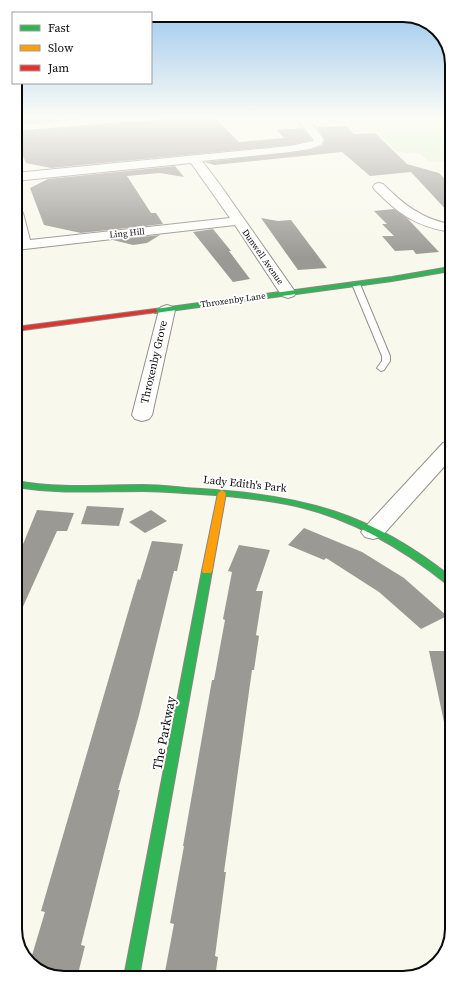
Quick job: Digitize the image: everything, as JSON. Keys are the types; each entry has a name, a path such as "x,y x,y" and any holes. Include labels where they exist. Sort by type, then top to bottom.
{"street":[{"path":"22,175 131,164"},
{"name":"Dunwell Avenue","path":"198,164 288,293"},
{"path":"379,187 402,210 434,226 445,227"},
{"name":"Ling Hill","path":"22,245 238,221"},
{"name":"Throxenby Lane","path":"22,328 356,284 445,270"},
{"name":"Throxenby Grove","path":"142,414 167,310"},
{"path":"374,532 445,453"},
{"name":"Lady Edith's Park","path":"22,487 58,490 156,488 254,495 288,501 318,508 345,518 374,532 409,551 445,578"},
{"name":"The Parkway","path":"132,971 222,493"}],"lane":[{"path":"356,284 386,356 386,361 381,368"}],"building":[{"path":"33,164 89,164 51,168"},
{"path":"356,164 408,164 439,173 445,179 445,209 411,172 370,176"},
{"path":"175,166 184,177 160,173 127,176 151,213 156,213 163,224 81,233 44,225 30,188 48,179"},
{"path":"394,209 408,219 439,252 416,254 413,250 395,251 382,236 394,236 382,224 387,224 374,211"},
{"path":"261,218 278,221 291,220 327,268 298,270"},
{"path":"213,229 231,251 229,251 250,279 233,282 193,232"},
{"path":"160,235 147,243 133,245 113,240"},
{"path":"87,506 124,508 119,526 81,524"},
{"path":"37,510 74,513 67,531 57,531 22,609 22,547"},
{"path":"151,510 167,521 145,533 129,522"},
{"path":"304,528 362,552 404,578 445,614 445,617 421,629 379,592 326,558 324,560 288,545"},
{"path":"152,541 183,544 177,571 174,571 139,715 118,790 120,790 81,945 85,946 79,971 62,971 51,969 34,959 32,956 45,912 41,911 138,579 140,580"},
{"path":"239,545 270,550 256,591 263,591 256,635 259,636 254,670 252,670 224,872 226,872 215,956 218,957 216,971 165,971 174,924 170,923 183,846 212,680 214,680 225,620 223,619 232,572 228,571"},
{"path":"429,651 445,651 444,722"}],"traffic: fast":[{"path":"155,311 392,279 445,270"},
{"path":"22,485 63,489 168,489 246,495 296,503 347,518 384,536 418,557 445,577"},
{"path":"132,971 207,571"}],"traffic: slow":[{"path":"207,571 222,493"}],"traffic: jam":[{"path":"22,328 155,311"}]}
